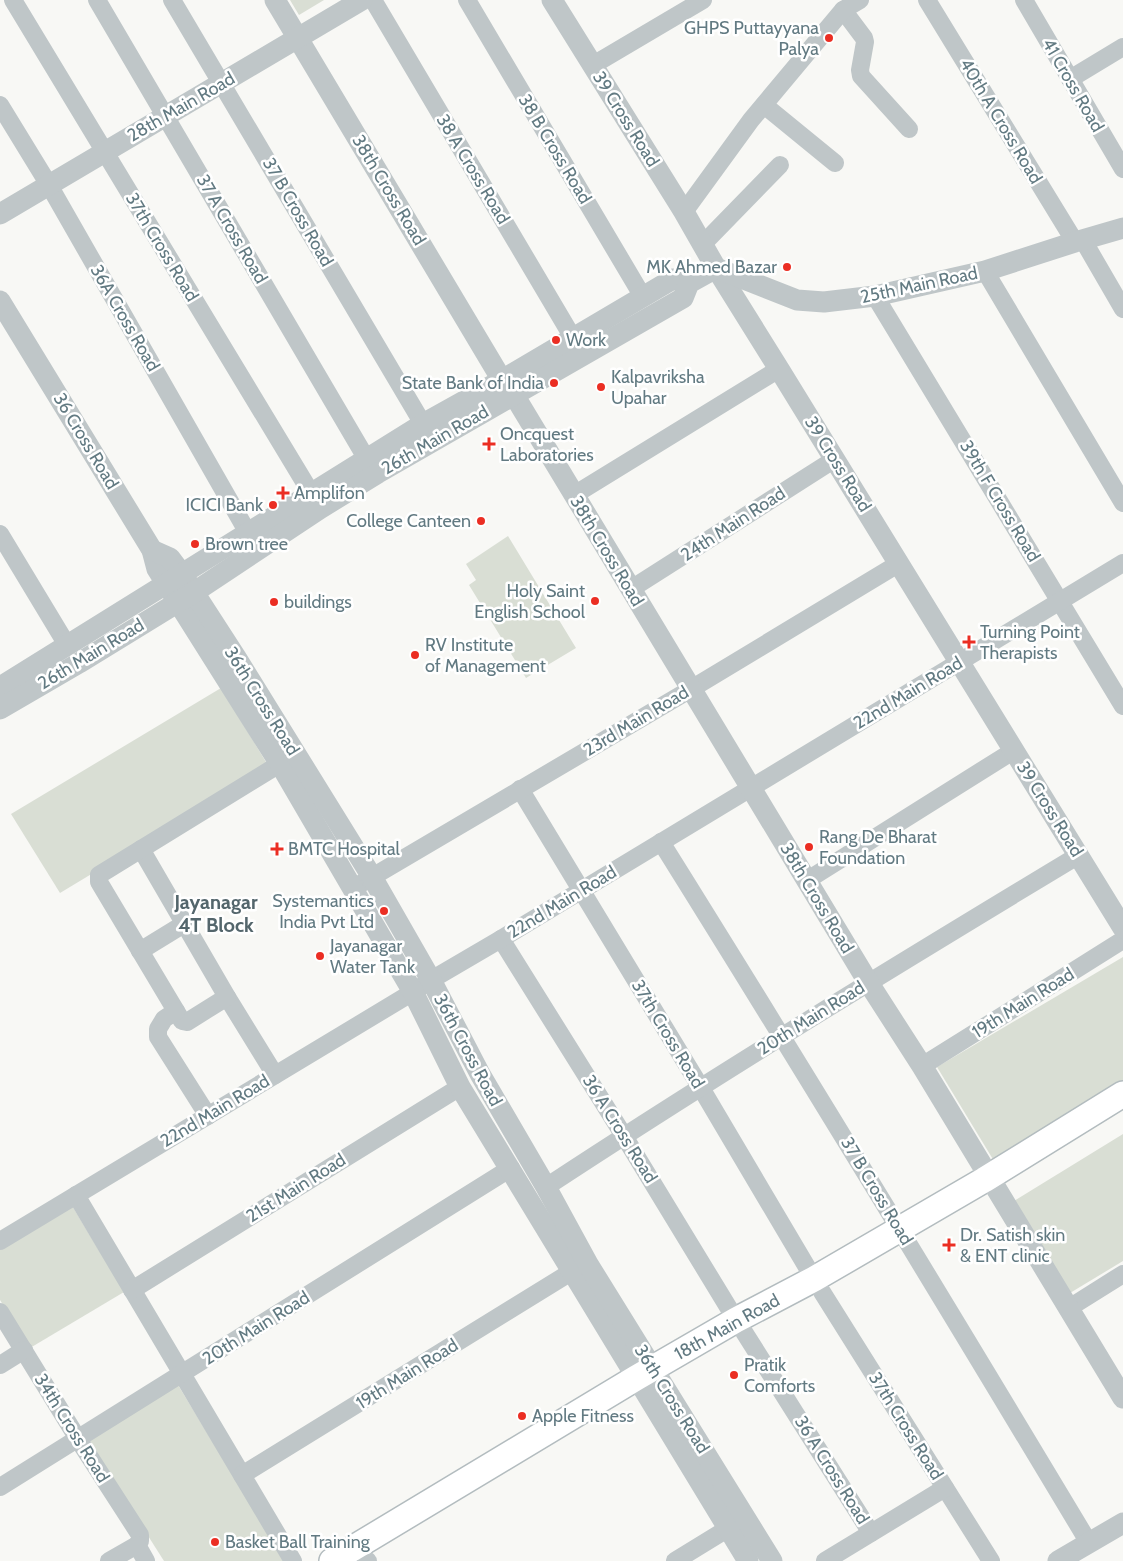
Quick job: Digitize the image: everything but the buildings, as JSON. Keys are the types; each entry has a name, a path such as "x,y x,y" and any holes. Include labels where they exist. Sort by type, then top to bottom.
{"main road":[{"name":"18th Main Road","path":"992,1182 1123,1094"},
{"name":"18th Main Road","path":"332,1561 740,1326 818,1286 992,1182 1123,1108"},
{"name":"18th Main Road","path":"367,1561 649,1380"}],"street":[{"name":"37th Cross Road","path":"13,0 311,493"},
{"name":"37 A Cross Road","path":"97,0 366,458"},
{"name":"37 B Cross Road","path":"172,0 422,424"},
{"name":"38th Cross Road","path":"275,0 806,881 922,1066 1123,1397"},
{"name":"28th Main Road","path":"0,214 362,0"},
{"name":"38 A Cross Road","path":"373,0 573,338"},
{"name":"38 B Cross Road","path":"467,0 643,297"},
{"path":"592,65 703,0"},
{"path":"684,212 764,105 843,10 860,0"},
{"name":"40th A Cross Road","path":"926,0 1123,309"},
{"name":"41 Cross Road","path":"1024,0 1070,79 1117,147 1123,169"},
{"name":"39 Cross Road","path":"557,1 592,65 1123,928"},
{"path":"843,10 864,38 861,76 909,129"},
{"path":"1070,79 1123,47"},
{"name":"36A Cross Road","path":"0,105 49,185 248,533"},
{"path":"764,105 835,163"},
{"path":"702,244 780,165"},
{"name":"25th Main Road","path":"716,268 797,300 824,302 875,296 985,271 1123,228"},
{"name":"26th Main Road","path":"0,709 79,663 179,588 248,533 366,458 422,424 508,388 683,298 689,283 716,268"},
{"path":"985,271 1123,503"},
{"name":"26th Main Road","path":"0,686 67,645 179,588 321,508 508,388 573,338 673,279 689,283"},
{"name":"39th F Cross Road","path":"875,296 1123,706"},
{"name":"36 Cross Road","path":"0,301 152,550 156,569 179,588"},
{"path":"574,495 779,369"},
{"name":"24th Main Road","path":"631,589 834,459"},
{"path":"0,534 67,645"},
{"name":"22nd Main Road","path":"0,1241 1123,563"},
{"name":"23rd Main Road","path":"353,888 691,689 898,564"},
{"name":"36th Cross Road","path":"179,588 288,759 372,877 480,1074 546,1187 727,1529 748,1561"},
{"path":"806,881 1013,751"},
{"path":"227,997 187,1022 182,1021 98,878 99,875 288,759"},
{"name":"36th Cross Road","path":"288,759 353,888 413,992 460,1087 511,1168 572,1272 649,1380 772,1561"},
{"name":"37th Cross Road","path":"520,789 818,1286 991,1561"},
{"name":"37 B Cross Road","path":"661,842 782,1036 1089,1543"},
{"path":"141,849 227,997 275,1075"},
{"name":"20th Main Road","path":"546,1187 868,982 1078,855"},
{"path":"140,951 184,924"},
{"name":"36 A Cross Road","path":"501,938 740,1326 871,1533"},
{"name":"19th Main Road","path":"922,1066 1123,940"},
{"path":"176,1011 164,1020 158,1028 158,1037 208,1116"},
{"name":"21st Main Road","path":"132,1290 460,1087"},
{"name":"20th Main Road","path":"0,1487 511,1168"},
{"path":"76,1196 293,1561"},
{"name":"19th Main Road","path":"242,1475 572,1272"},
{"path":"1069,1308 1123,1274"},
{"name":"34th Cross Road","path":"0,1312 140,1535 140,1541 137,1545 146,1561"},
{"path":"0,1365 24,1350"},
{"path":"826,1561 945,1488"},
{"path":"1058,1561 1123,1523"},
{"path":"675,1561 727,1529"},
{"path":"109,1561 137,1545"}],"shaded area":[{"path":"290,0 324,0 299,15"},
{"path":"508,536 576,648 526,678 469,585 476,580 466,564"},
{"path":"221,688 269,767 60,893 11,814"},
{"path":"1123,957 1123,1084 994,1161 937,1067"},
{"path":"1123,1134 1123,1261 1070,1293 1014,1201"},
{"path":"71,1204 124,1292 30,1348 0,1300 0,1249"},
{"path":"178,1385 285,1561 164,1561 87,1440"}],"place":[{"name":"GHPS Puttayyana Palya","path":"829,38"},
{"name":"MK Ahmed Bazar","path":"787,267"},
{"name":"Work","path":"556,340"},
{"name":"State Bank of India","path":"554,383"},
{"name":"Kalpavriksha Upahar","path":"601,387"},
{"name":"Oncquest Laboratories","path":"489,444"},
{"name":"Amplifon","path":"283,493"},
{"name":"ICICI Bank","path":"273,505"},
{"name":"College Canteen","path":"481,521"},
{"name":"Brown tree","path":"195,544"},
{"name":"Holy Saint English School","path":"595,601"},
{"name":"buildings","path":"274,602"},
{"name":"Turning Point Therapists","path":"969,642"},
{"name":"RV Institute of Management","path":"415,655"},
{"name":"Rang De Bharat Foundation","path":"809,847"},
{"name":"BMTC Hospital","path":"277,849"},
{"name":"Systemantics India Pvt Ltd","path":"384,911"},
{"name":"Jayanagar Water Tank","path":"320,956"},
{"name":"Dr. Satish skin & ENT clinic","path":"949,1245"},
{"name":"Pratik Comforts","path":"734,1375"},
{"name":"Apple Fitness","path":"522,1416"},
{"name":"Basket Ball Training","path":"215,1542"}],"district":[{"name":"Jayanagar 4T Block","path":"216,914"}]}
